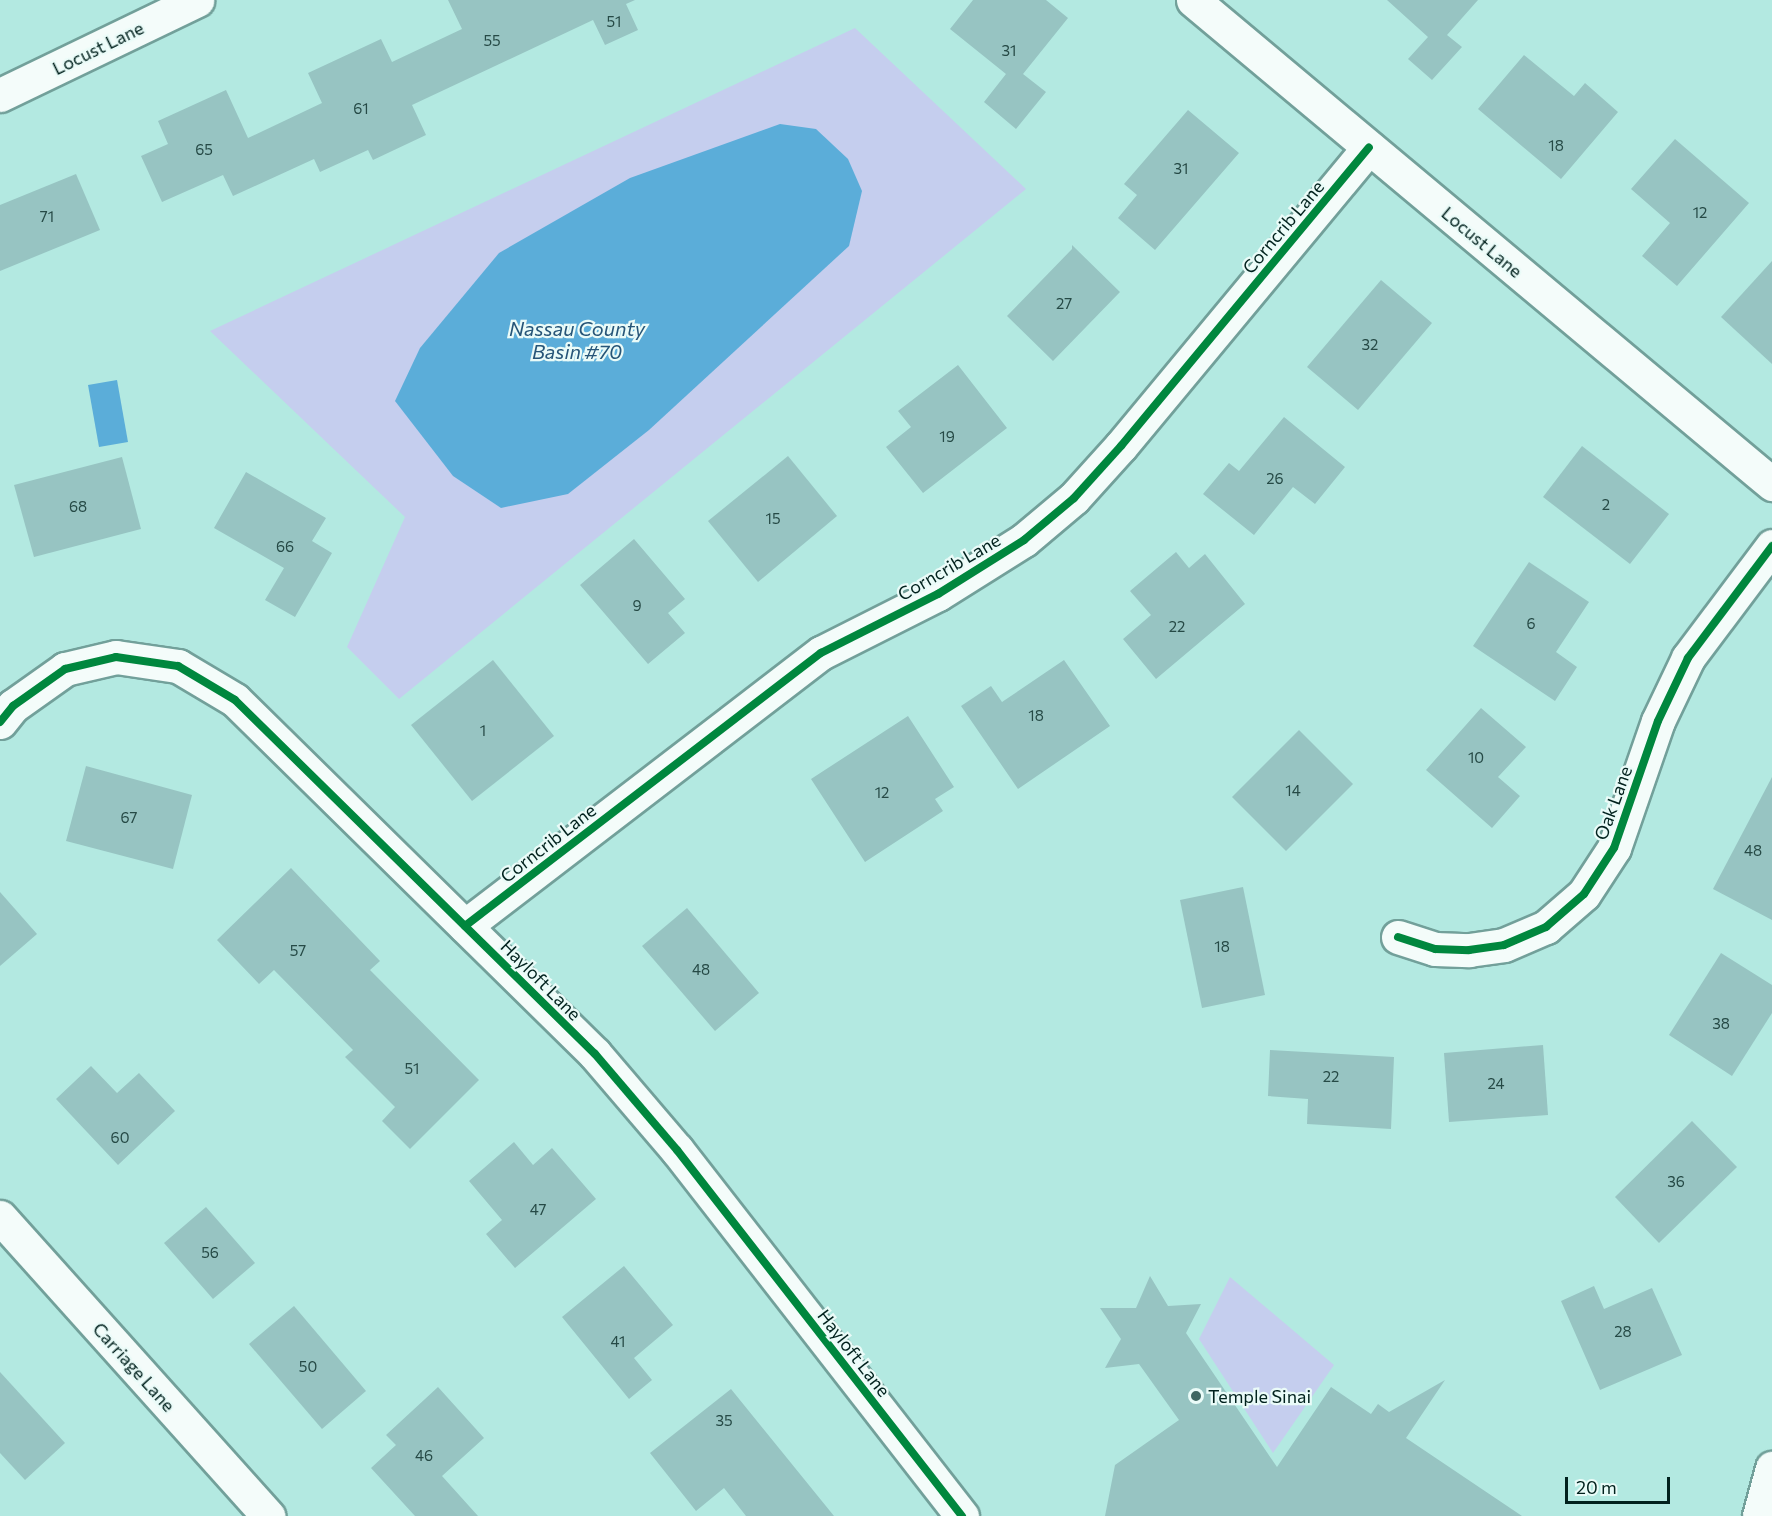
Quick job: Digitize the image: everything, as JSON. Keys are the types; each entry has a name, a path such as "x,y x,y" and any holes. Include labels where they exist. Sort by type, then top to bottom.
{"street":[{"name":"Locust Lane","path":"0,95 196,0"},
{"name":"Locust Lane","path":"1193,0 1772,484"},
{"name":"Corncrib Lane","path":"465,926 821,653 938,594 1024,540 1058,512 1121,446 1369,147"},
{"name":"Oak Lane","path":"1398,938 1435,949 1469,950 1504,945 1546,927 1584,894 1614,848 1658,721 1688,658 1772,546"},
{"name":"Hayloft Lane","path":"0,722 13,706 65,669 116,657 178,666 235,700 595,1054 677,1150 962,1516"},
{"name":"Carriage Lane","path":"0,1217 268,1516"},
{"path":"1759,1516 1772,1468"}],"shaded area":[{"path":"855,28 1026,189 399,699 347,647 405,517 210,331"},
{"path":"1230,1277 1334,1365 1273,1453 1199,1339"}],"water":[{"name":"Nassau County Basin #70","path":"780,124 816,129 848,159 862,191 849,246 649,430 568,494 501,508 453,476 395,401 420,348 499,253 630,178"},
{"path":"117,380 128,442 99,447 88,385"}],"building":[{"path":"448,0 635,0 626,4 638,30 605,45 593,20 412,105 426,135 373,160 368,150 320,172 314,159 233,196 223,175 162,202 141,156 168,144 158,121 226,90 248,138 322,103 308,73 381,39 392,62 462,29"},
{"path":"973,0 1046,0 1068,18 1023,74 1046,92 1016,129 984,102 1006,74 950,29"},
{"path":"1387,0 1478,0 1447,35 1462,47 1432,80 1408,59 1428,37"},
{"path":"1524,55 1574,96 1585,83 1618,112 1561,179 1478,109"},
{"path":"1188,110 1239,153 1155,250 1118,218 1137,195 1124,184"},
{"path":"1675,139 1749,203 1677,286 1642,256 1670,223 1631,189"},
{"path":"76,174 100,230 0,271 0,205"},
{"path":"1072,245 1120,292 1053,361 1007,316 1072,249"},
{"path":"1772,261 1772,364 1721,317"},
{"path":"1381,280 1432,323 1358,410 1307,367"},
{"path":"958,365 1007,428 923,493 886,447 911,427 898,411"},
{"path":"1284,417 1345,467 1315,504 1293,487 1254,535 1203,494 1229,463 1239,471"},
{"path":"1582,446 1669,514 1630,564 1543,497"},
{"path":"788,456 837,516 758,582 708,521"},
{"path":"122,457 141,529 34,557 14,485"},
{"path":"246,472 326,518 312,541 332,553 295,617 265,600 284,568 214,528"},
{"path":"634,539 685,599 668,613 685,633 648,664 580,585"},
{"path":"1176,552 1189,568 1205,554 1245,604 1156,679 1123,639 1151,615 1130,591"},
{"path":"1529,562 1589,602 1556,652 1577,667 1555,701 1473,646"},
{"path":"493,660 554,736 472,801 411,725"},
{"path":"1064,660 1110,726 1018,789 961,706 991,686 1002,702"},
{"path":"1481,708 1526,747 1498,777 1520,796 1492,828 1426,770"},
{"path":"908,716 954,787 935,799 943,811 865,862 811,779"},
{"path":"1299,730 1353,784 1286,851 1232,797"},
{"path":"86,766 192,795 173,869 66,841"},
{"path":"1772,777 1772,920 1713,889"},
{"path":"291,868 380,961 370,970 479,1080 410,1149 382,1121 395,1107 345,1057 353,1050 274,970 259,984 217,940"},
{"path":"1243,887 1265,995 1202,1008 1180,900"},
{"path":"0,892 37,934 0,966"},
{"path":"687,908 759,993 715,1031 642,946"},
{"path":"1721,953 1772,985 1772,1013 1732,1076 1669,1035"},
{"path":"1543,1045 1548,1115 1449,1122 1444,1053"},
{"path":"1270,1050 1394,1057 1391,1129 1307,1124 1308,1099 1268,1096"},
{"path":"91,1066 117,1093 139,1073 175,1111 118,1165 56,1099"},
{"path":"1692,1121 1737,1167 1659,1243 1615,1197"},
{"path":"514,1142 533,1165 552,1148 596,1199 515,1268 486,1234 502,1220 469,1181"},
{"path":"206,1207 255,1263 213,1299 164,1243"},
{"path":"624,1266 673,1325 634,1358 652,1380 629,1399 562,1317"},
{"name":"Temple Sinai","path":"1150,1276 1168,1306 1201,1304 1186,1333 1277,1467 1331,1387 1371,1414 1378,1404 1389,1412 1445,1380 1406,1438 1522,1516 1105,1516 1115,1465 1179,1420 1139,1364 1105,1368 1121,1339 1100,1308 1136,1308"},
{"path":"1594,1286 1604,1309 1652,1288 1682,1355 1600,1390 1561,1301"},
{"path":"294,1306 366,1391 322,1429 249,1344"},
{"path":"0,1372 65,1443 25,1480 0,1453"},
{"path":"438,1387 484,1438 442,1476 478,1516 415,1516 371,1468 396,1445 386,1435"},
{"path":"731,1389 834,1516 746,1516 724,1488 696,1511 650,1453"}],"cycle path":[{"path":"465,926 821,653 938,594 1024,540 1074,498 1121,446 1369,147"},
{"path":"1398,937 1435,949 1469,950 1504,945 1546,927 1584,894 1614,848 1658,721 1688,658 1772,546"},
{"path":"0,722 13,706 65,669 116,657 178,666 235,700 595,1054 677,1150 962,1516"}],"place":[{"name":"Temple Sinai","path":"1196,1396"}]}
